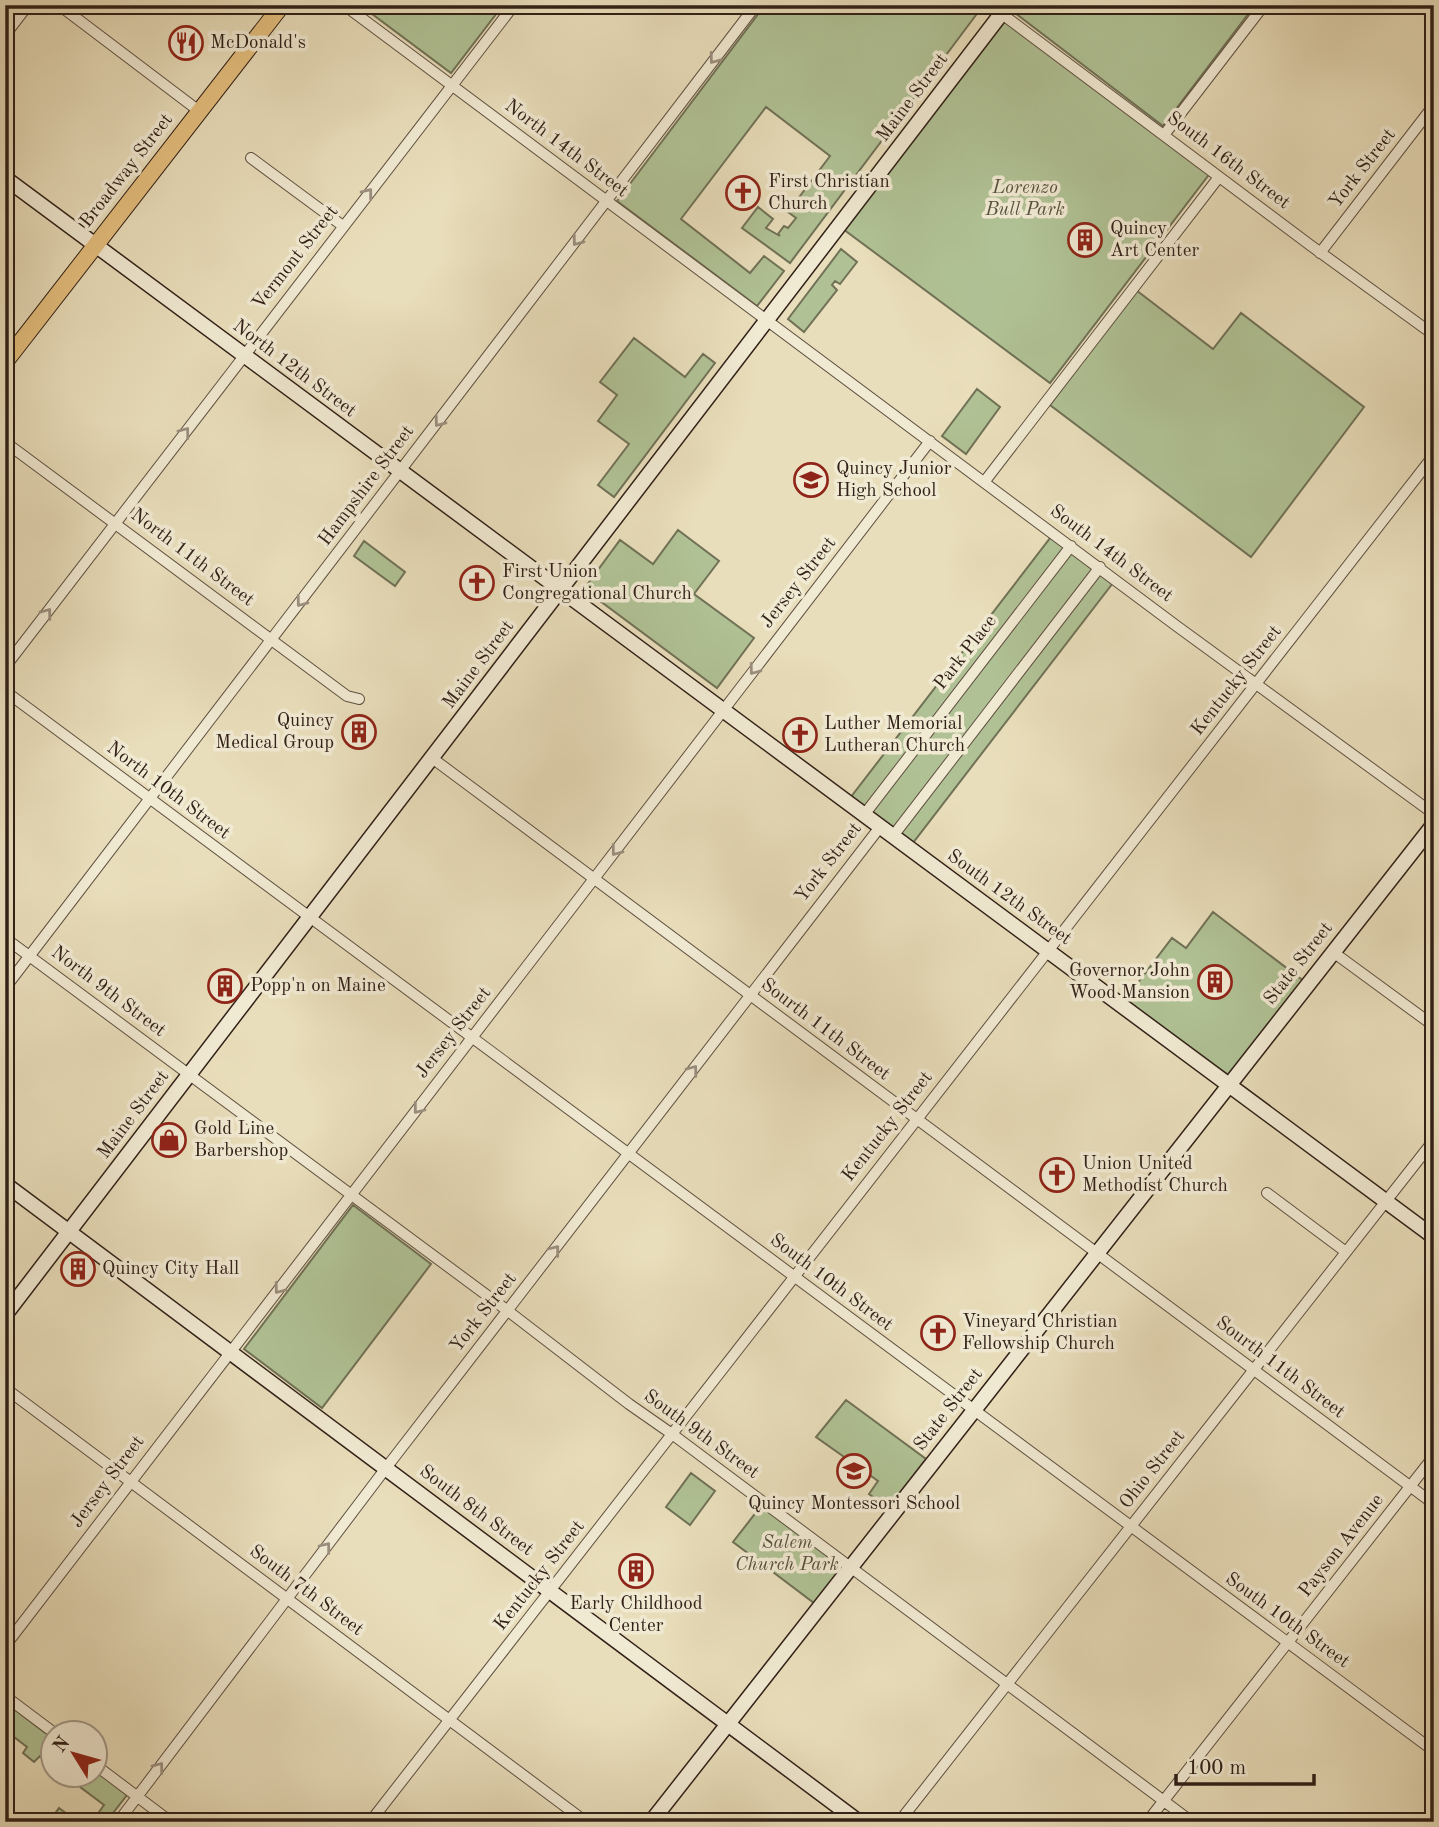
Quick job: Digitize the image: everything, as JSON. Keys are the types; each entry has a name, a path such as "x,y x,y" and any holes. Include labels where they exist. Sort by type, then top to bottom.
{"main road":[{"name":"Broadway Street","path":"5,362 282,5"}],"street":[{"path":"5,34 29,5"},
{"path":"59,5 199,111"},
{"name":"North 14th Street","path":"344,5 767,320"},
{"name":"Vermont Street","path":"5,667 514,5"},
{"name":"Hampshire Street","path":"5,988 756,5"},
{"path":"1164,135 1264,5"},
{"name":"South 16th Street","path":"1000,8 1219,177 1434,335"},
{"name":"Maine Street","path":"5,1315 767,320 1000,8"},
{"name":"York Street","path":"1320,253 1434,105"},
{"path":"251,158 343,226"},
{"path":"985,481 1219,177"},
{"name":"North 12th Street","path":"5,178 560,590"},
{"name":"South 14th Street","path":"767,320 1434,814"},
{"name":"Jersey Street","path":"5,1646 930,441"},
{"name":"North 11th Street","path":"5,442 347,696 359,699"},
{"name":"Kentucky Street","path":"370,1822 1434,456"},
{"name":"Park Place","path":"864,815 1071,545"},
{"path":"892,836 1100,567"},
{"name":"South 12th Street","path":"560,590 1434,1237"},
{"name":"North 10th Street","path":"5,691 310,917"},
{"name":"Sourth 11th Street","path":"432,758 1434,1504"},
{"name":"State Street","path":"651,1822 1434,824"},
{"name":"York Street","path":"118,1822 386,1468 880,827"},
{"name":"South 10th Street","path":"310,917 1434,1751"},
{"name":"North 9th Street","path":"5,938 189,1075"},
{"path":"1333,952 1434,1026"},
{"name":"South 9th Street","path":"189,1075 1192,1822"},
{"name":"Ohio Street","path":"899,1822 1434,1140"},
{"name":"South 8th Street","path":"5,1184 859,1822"},
{"path":"1267,1193 1346,1252"},
{"name":"South 7th Street","path":"5,1388 586,1822"},
{"name":"Payson Avenue","path":"1147,1822 1434,1457"},
{"path":"5,1696 38,1721"},
{"path":"108,1775 171,1822"}],"green space":[{"path":"360,5 503,5 451,73"},
{"path":"765,5 982,7 790,263 742,228 758,207 773,219 766,228 780,236 778,234 784,226 788,228 796,218 788,212 830,156 766,107 681,219 750,273 764,256 784,271 757,306 617,201"},
{"path":"1021,5 1255,5 1163,126 1015,13"},
{"name":"Lorenzo Bull Park","path":"1001,13 1211,172 1050,383 839,226"},
{"path":"841,249 857,262 840,284 835,281 832,285 837,290 804,332 788,319"},
{"path":"1136,290 1213,349 1241,313 1364,407 1251,557 1050,405"},
{"path":"634,338 685,377 703,354 715,363 614,497 598,485 629,444 598,421 617,395 600,382"},
{"path":"977,389 1000,407 966,454 942,436"},
{"path":"678,530 719,561 694,594 754,638 717,688 584,589 620,540 653,564"},
{"path":"1054,533 1116,579 909,848 847,802"},
{"path":"364,541 405,572 395,586 354,556"},
{"path":"1213,912 1305,982 1229,1082 1124,1001 1172,938 1186,948"},
{"path":"353,1205 431,1264 322,1408 244,1349"},
{"name":"Quincy Montessori School","path":"846,1400 926,1459 888,1508 869,1494 878,1481 816,1437"},
{"path":"691,1473 715,1491 690,1525 666,1507"},
{"name":"Salem Church Park","path":"761,1506 842,1567 814,1603 733,1542"},
{"path":"5,1702 38,1727 38,1758 34,1762 23,1753 27,1747 5,1730"},
{"path":"108,1780 127,1795 106,1822 92,1822 104,1805 81,1788 108,1788"},
{"path":"59,1808 78,1822 49,1822"}],"place":[{"name":"McDonald's","path":"186,43"},
{"name":"First Christian Church","path":"743,193"},
{"name":"Quincy Art Center","path":"1085,240"},
{"name":"Quincy Junior High School","path":"811,480"},
{"name":"First Union Congregational Church","path":"477,583"},
{"name":"Quincy Medical Group","path":"359,732"},
{"name":"Luther Memorial Lutheran Church","path":"800,735"},
{"name":"Governor John Wood Mansion","path":"1215,982"},
{"name":"Popp'n on Maine","path":"225,986"},
{"name":"Gold Line Barbershop","path":"169,1140"},
{"name":"Union United Methodist Church","path":"1057,1175"},
{"name":"Quincy City Hall","path":"78,1269"},
{"name":"Vineyard Christian Fellowship Church","path":"938,1333"},
{"name":"Quincy Montessori School","path":"854,1471"},
{"name":"Early Childhood Center","path":"636,1571"}]}
